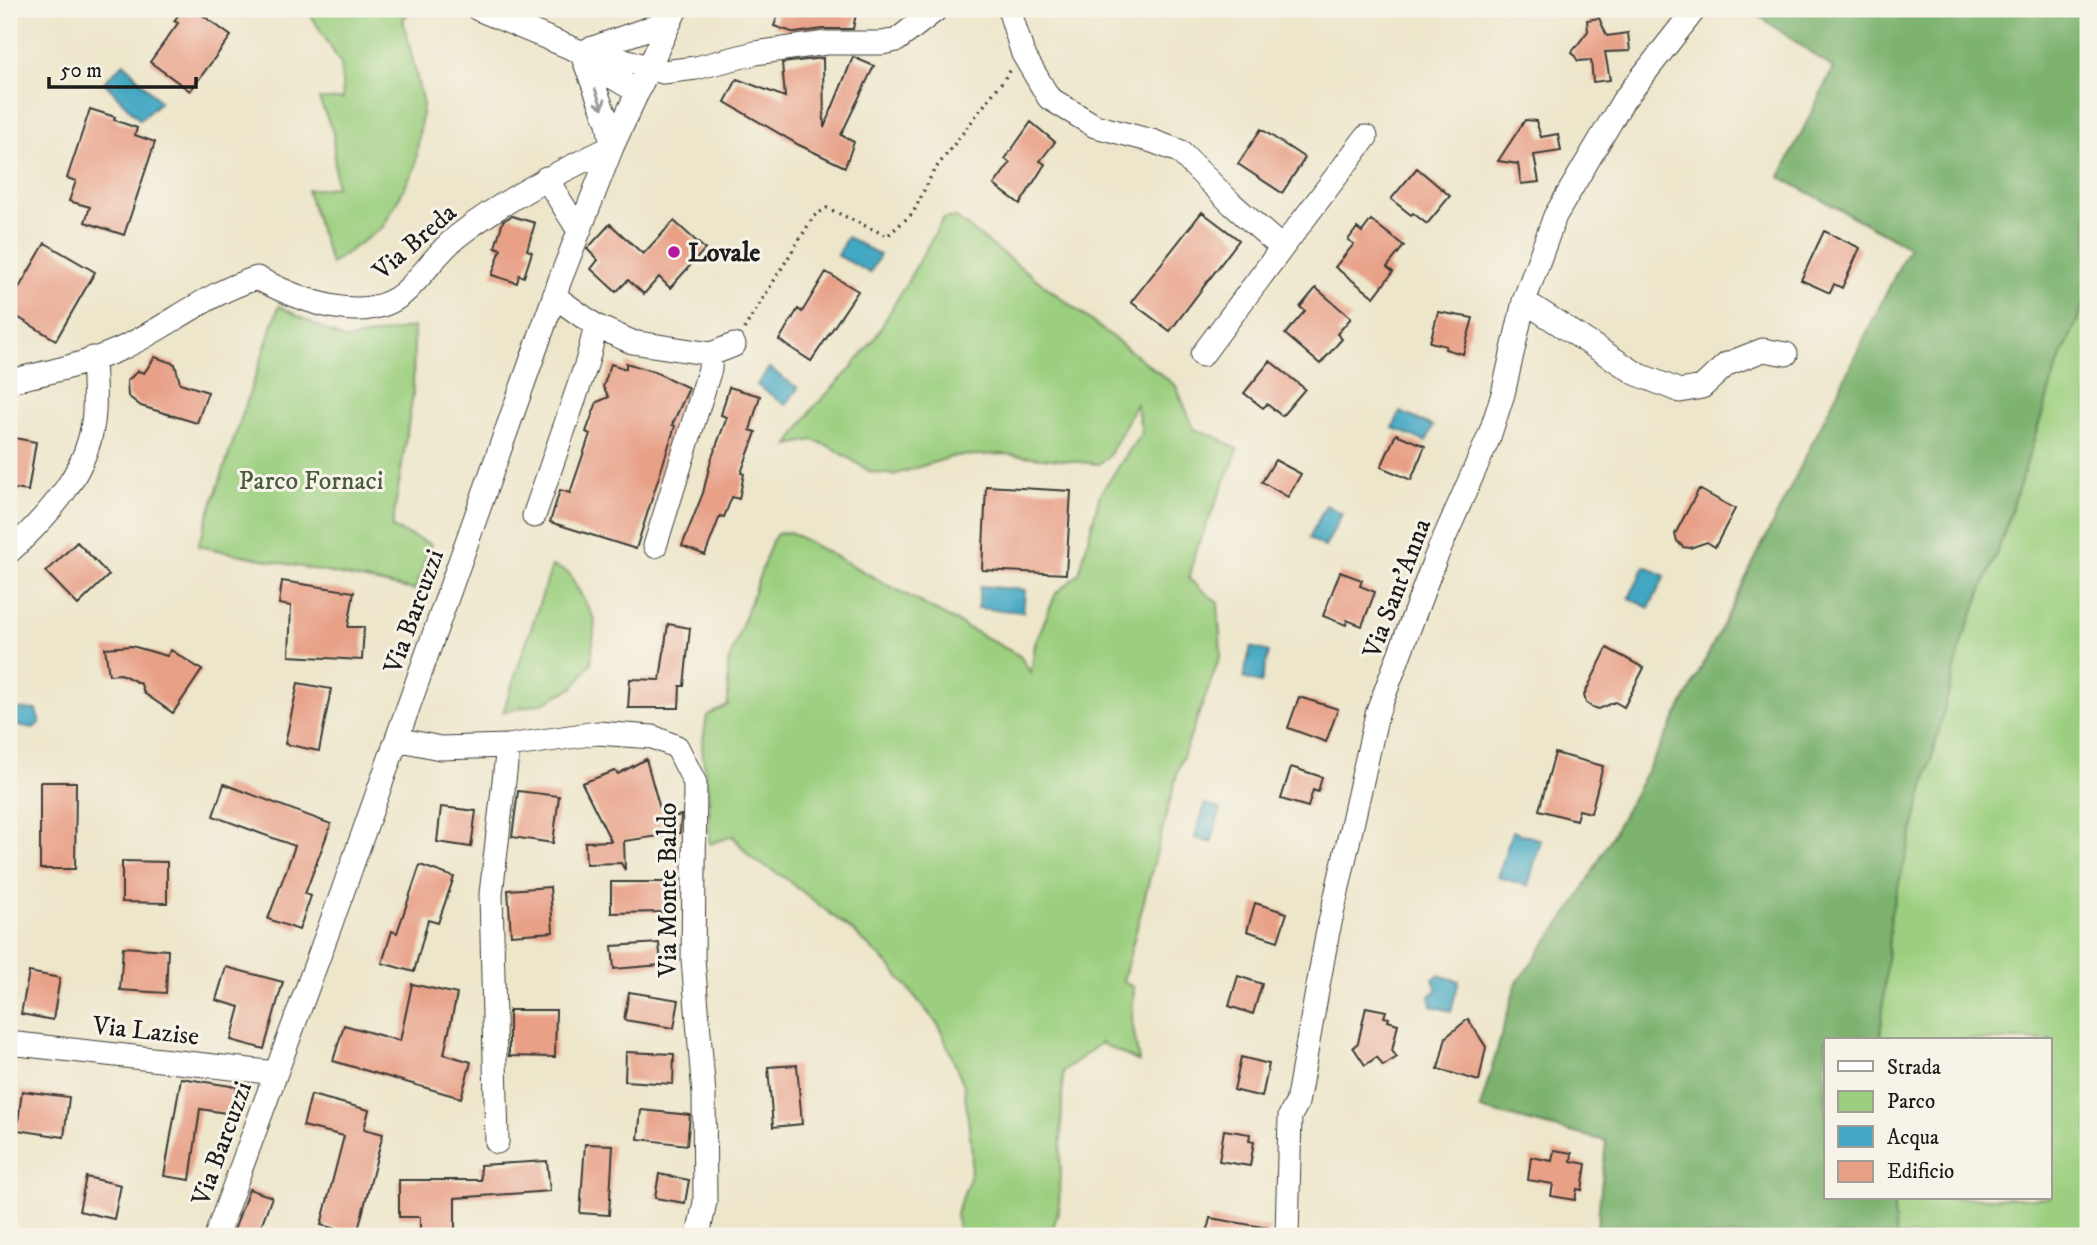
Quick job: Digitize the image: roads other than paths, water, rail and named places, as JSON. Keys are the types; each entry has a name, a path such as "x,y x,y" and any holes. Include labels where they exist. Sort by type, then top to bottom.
{"street":[{"path":"478,9 581,52 603,53 663,72 678,72 755,53 826,44 882,43 897,40 937,9"},
{"path":"1009,9 1023,54 1049,98 1095,126 1179,150 1232,204 1282,248"},
{"name":"Via Sant'Anna","path":"1287,1236 1290,1116 1297,1103 1327,936 1377,715 1435,559 1489,437 1503,394 1524,301 1555,216 1616,112 1695,9"},
{"path":"581,52 673,15"},
{"name":"Via Barcuzzi","path":"216,1236 397,739 554,296 612,147 673,15"},
{"path":"581,52 597,68 638,92"},
{"path":"581,52 608,123 612,147"},
{"path":"1202,355 1366,136"},
{"name":"Via Breda","path":"9,381 57,370 118,350 233,285 257,278 290,295 332,308 365,308 395,300 407,291 457,236 546,178 612,147"},
{"path":"546,178 579,231"},
{"path":"554,296 596,326 632,342 711,354 734,345"},
{"path":"1524,301 1637,374 1680,391 1702,387 1727,364 1763,350 1787,354"},
{"path":"534,516 587,362 596,326"},
{"path":"655,546 710,369 711,354"},
{"path":"9,552 52,508 82,462 89,443 94,413 93,358"},
{"name":"Via Monte Baldo","path":"397,739 440,748 508,746 597,733 653,737 677,747 695,783 693,958 704,1095 705,1202 698,1236"},
{"path":"497,1142 491,894 508,746"},
{"name":"Via Lazise","path":"9,1043 276,1073"}],"water":[{"path":"124,63 160,102 140,120 104,82"},
{"path":"847,237 880,255 870,273 837,255"},
{"path":"769,368 798,388 786,405 757,385"},
{"path":"1400,412 1433,426 1426,442 1393,428"},
{"path":"1326,505 1342,514 1325,547 1309,538"},
{"path":"1645,566 1665,576 1649,608 1629,598"},
{"path":"980,586 1025,590 1023,612 978,608"},
{"path":"1251,647 1269,652 1261,683 1243,678"},
{"path":"9,704 20,709 36,710 40,723 33,728 9,724"},
{"path":"1205,804 1221,809 1211,843 1195,838"},
{"path":"1512,831 1541,840 1528,886 1498,877"},
{"path":"1438,975 1459,981 1451,1011 1431,1006 1430,996 1437,990 1433,979"}],"place":[{"name":"Lovale","path":"674,252"}],"park label":[{"name":"Parco Fornaci","path":"311,480"}]}
